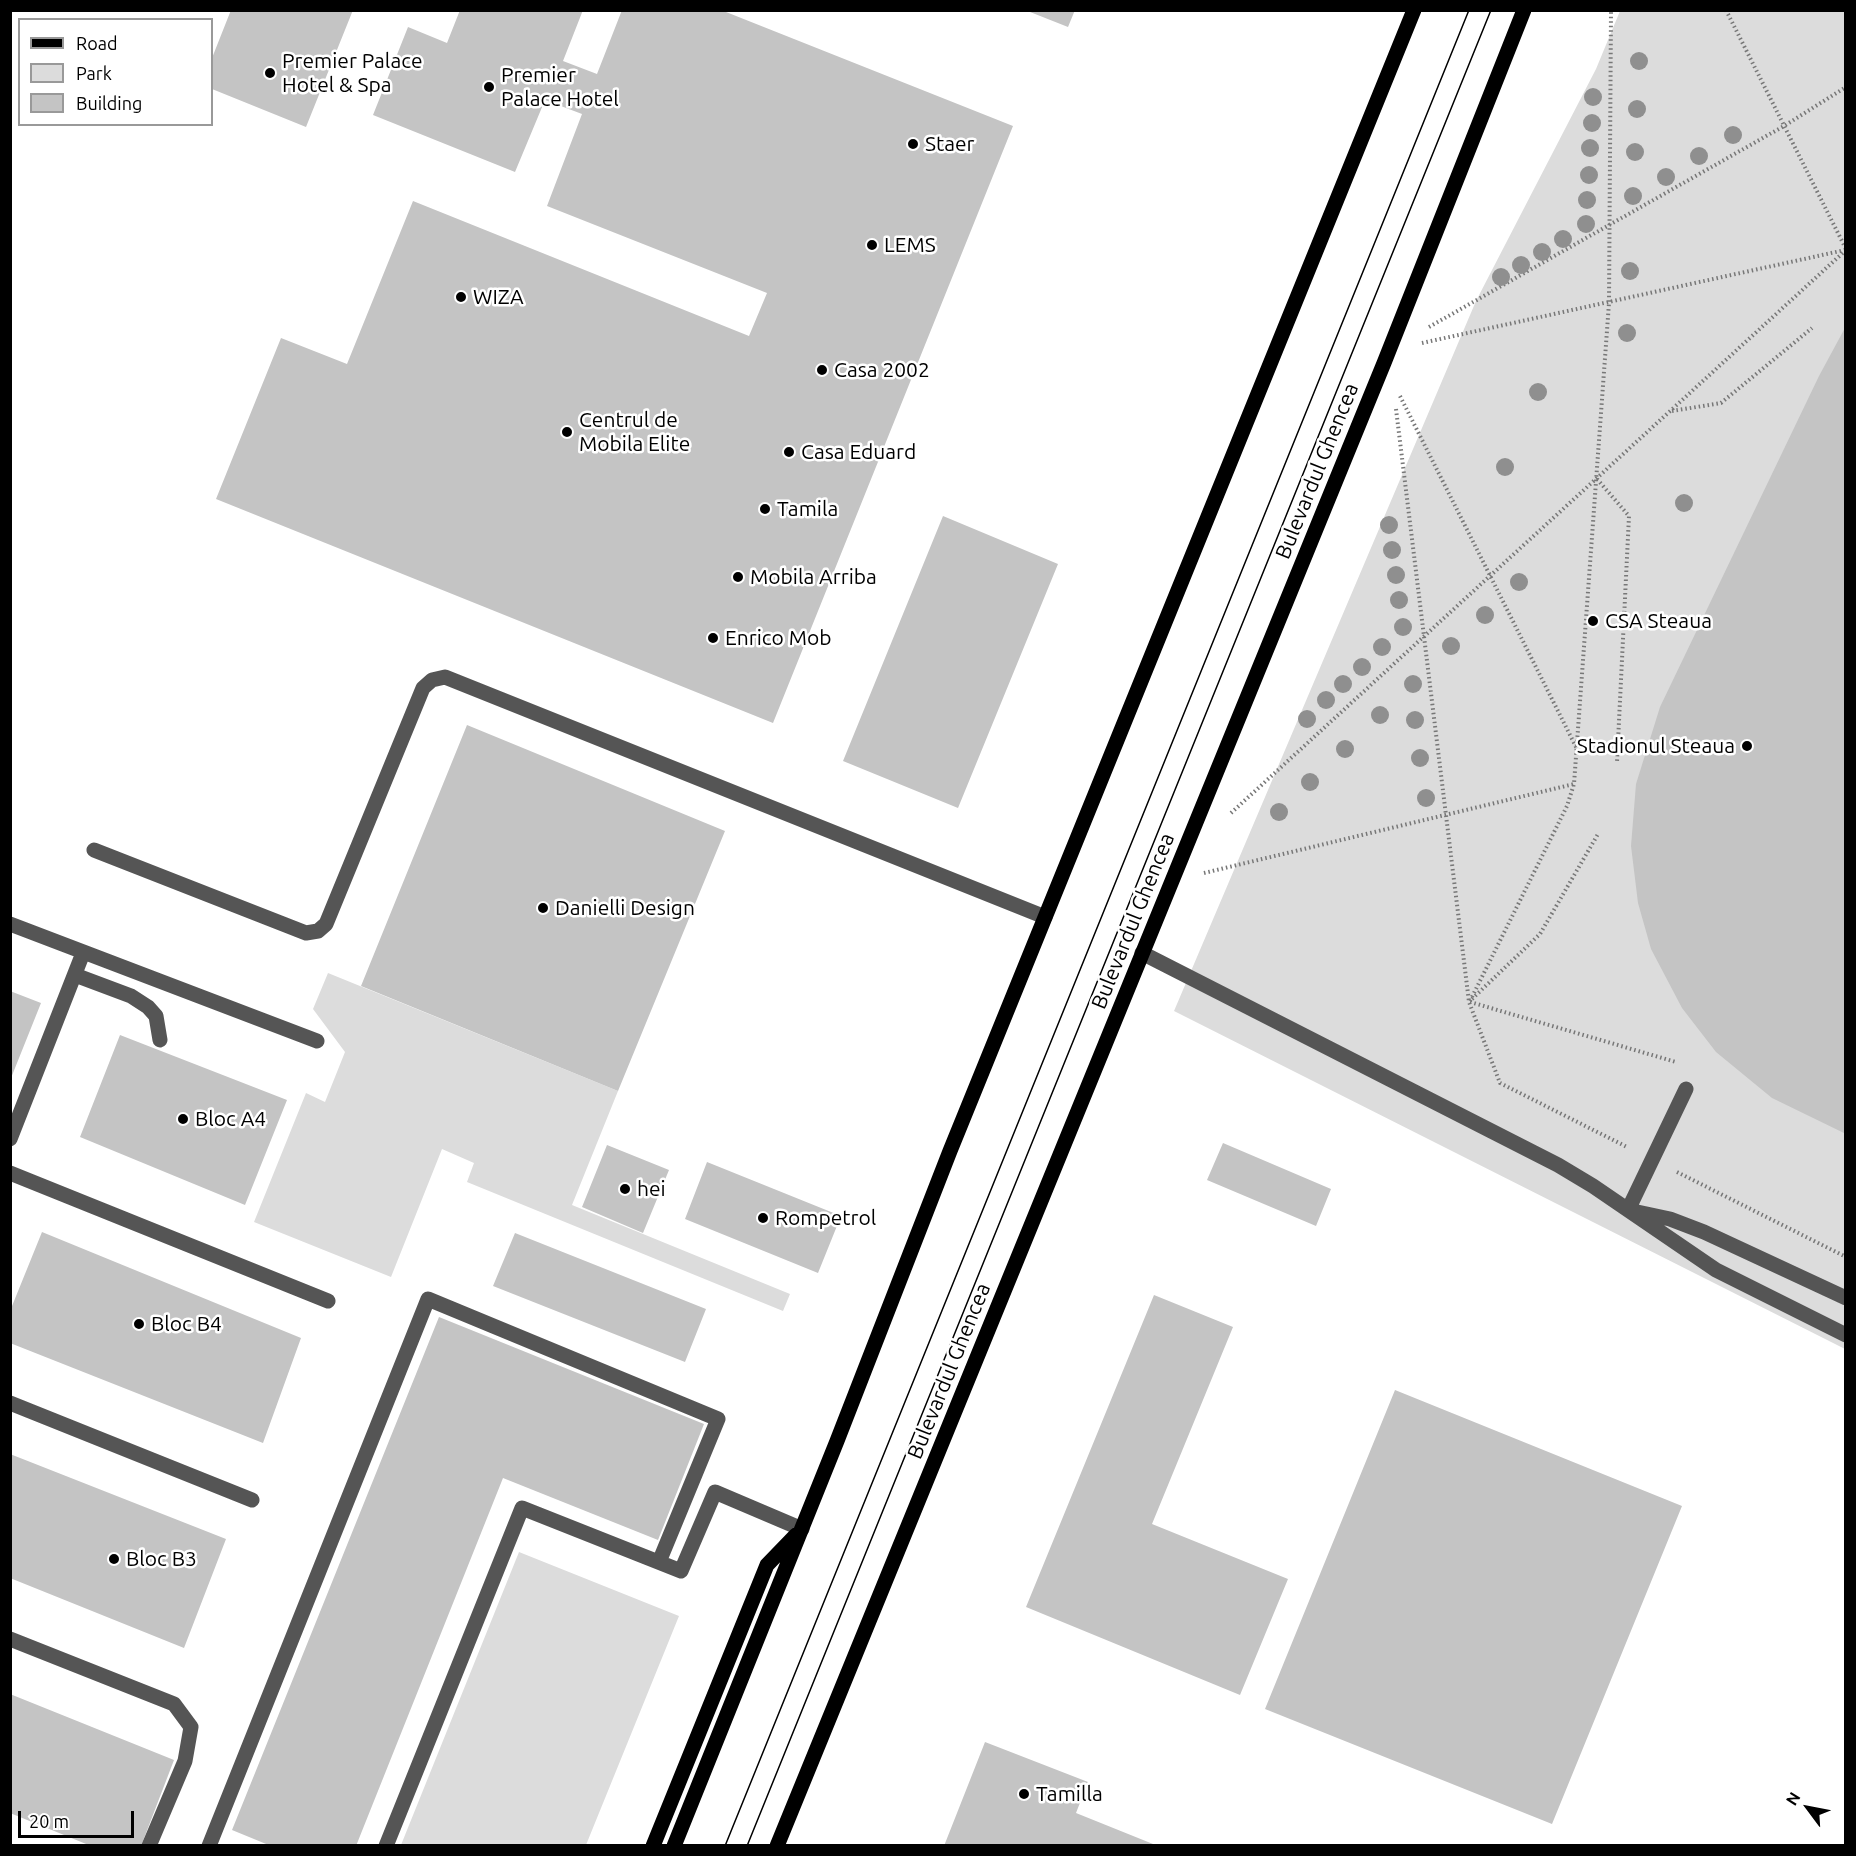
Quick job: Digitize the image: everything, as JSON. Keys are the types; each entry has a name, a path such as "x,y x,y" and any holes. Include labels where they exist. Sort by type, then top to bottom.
{"main road":[{"path":"674,1845 802,1528 950,1150 1414,10"},
{"name":"Bulevardul Ghencea","path":"777,1845 1386,357 1524,10"},
{"path":"653,1845 767,1565 802,1528"}],"street":[{"path":"94,850 306,933 318,931 326,924 423,688 432,680 445,677 1045,917"},
{"path":"10,924 317,1041"},
{"path":"10,1139 83,953"},
{"path":"1142,953 1558,1165 1716,1270 1845,1335"},
{"path":"75,975 131,996 148,1006 156,1016 160,1040"},
{"path":"1628,1210 1686,1089"},
{"path":"10,1173 328,1301"},
{"path":"1628,1210 1670,1219 1704,1232 1845,1298"},
{"path":"209,1845 428,1299 718,1419 659,1562"},
{"path":"10,1403 252,1500"},
{"path":"386,1845 522,1508 681,1571 715,1492 802,1528"},
{"path":"10,1639 174,1704 191,1727 185,1761 149,1845"}],"path":[{"path":"1469,1002 1567,806 1574,784 1609,303 1611,10"},
{"path":"1726,10 1845,250"},
{"path":"1386,357 1609,225 1784,126 1845,87"},
{"path":"1386,357 1609,303 1845,250"},
{"path":"1226,818 1845,250"},
{"path":"1671,411 1721,403 1812,328"},
{"path":"1386,357 1393,382 1448,814 1469,1002"},
{"path":"1393,382 1577,750"},
{"path":"1596,478 1629,516 1617,762"},
{"path":"1172,881 1574,784"},
{"path":"1469,1002 1540,934 1598,834"},
{"path":"1469,1002 1684,1065"}],"green space":[{"name":"CSA Steaua","path":"1620,11 1845,11 1845,1349 1174,1011 1476,301 1596,69"},
{"path":"328,973 618,1091 572,1205 790,1294 783,1311 467,1182 474,1163 442,1149 391,1277 254,1222 306,1093 325,1102 345,1052 313,1009"},
{"path":"519,1552 679,1616 586,1845 401,1845"}],"building":[{"name":"Premier Palace Hotel & Spa","path":"231,10 353,10 306,127 213,89 213,55"},
{"name":"Centrul de Mobila Elite","path":"460,10 583,10 563,61 597,74 622,10 721,10 1013,126 773,723 216,499 281,338 347,364 413,201 749,336 767,293 547,206 582,114 545,100 515,172 373,115 408,27 447,43"},
{"path":"1025,10 1075,10 1068,27"},
{"name":"Stadionul Steaua","path":"1846,326 1846,1134 1772,1098 1716,1052 1682,1008 1651,949 1638,903 1631,846 1636,784 1660,707 1819,376"},
{"path":"943,516 1058,564 958,808 843,761"},
{"name":"Danielli Design","path":"467,725 725,831 618,1091 361,986"},
{"path":"10,991 41,1003 11,1078 10,1078"},
{"name":"Bloc A4","path":"120,1035 287,1100 245,1205 80,1137"},
{"path":"1223,1143 1331,1189 1316,1226 1207,1180"},
{"name":"hei","path":"607,1145 669,1170 643,1233 582,1207"},
{"name":"Rompetrol","path":"707,1162 841,1216 818,1273 685,1219"},
{"name":"Bloc B4","path":"42,1232 301,1338 263,1443 10,1343 10,1311"},
{"path":"515,1233 706,1309 685,1362 493,1286"},
{"path":"1154,1295 1233,1327 1152,1524 1288,1579 1240,1695 1026,1607"},
{"path":"439,1317 704,1424 658,1540 503,1478 356,1846 271,1846 232,1830"},
{"path":"1395,1390 1682,1506 1552,1824 1265,1709"},
{"name":"Bloc B3","path":"10,1454 226,1539 184,1648 10,1578"},
{"path":"10,1694 174,1760 141,1846 91,1846 10,1813"},
{"name":"Tamilla","path":"985,1742 1088,1782 1076,1813 1158,1846 944,1846"}],"tram line":[{"path":"725,1846 1469,10"},
{"path":"747,1846 1491,10"}],"place":[{"name":"Premier Palace Hotel & Spa","path":"270,73"},
{"name":"Premier Palace Hotel","path":"489,87"},
{"name":"Staer","path":"913,144"},
{"name":"LEMS","path":"872,245"},
{"name":"WIZA","path":"461,297"},
{"name":"Casa 2002","path":"822,370"},
{"name":"Centrul de Mobila Elite","path":"567,432"},
{"name":"Casa Eduard","path":"789,452"},
{"name":"Tamila","path":"765,509"},
{"name":"Mobila Arriba","path":"738,577"},
{"name":"CSA Steaua","path":"1593,621"},
{"name":"Enrico Mob","path":"713,638"},
{"name":"Stadionul Steaua","path":"1747,746"},
{"name":"Danielli Design","path":"543,908"},
{"name":"Bloc A4","path":"183,1119"},
{"name":"hei","path":"625,1189"},
{"name":"Rompetrol","path":"763,1218"},
{"name":"Bloc B4","path":"139,1324"},
{"name":"Bloc B3","path":"114,1559"},
{"name":"Tamilla","path":"1024,1794"}]}
